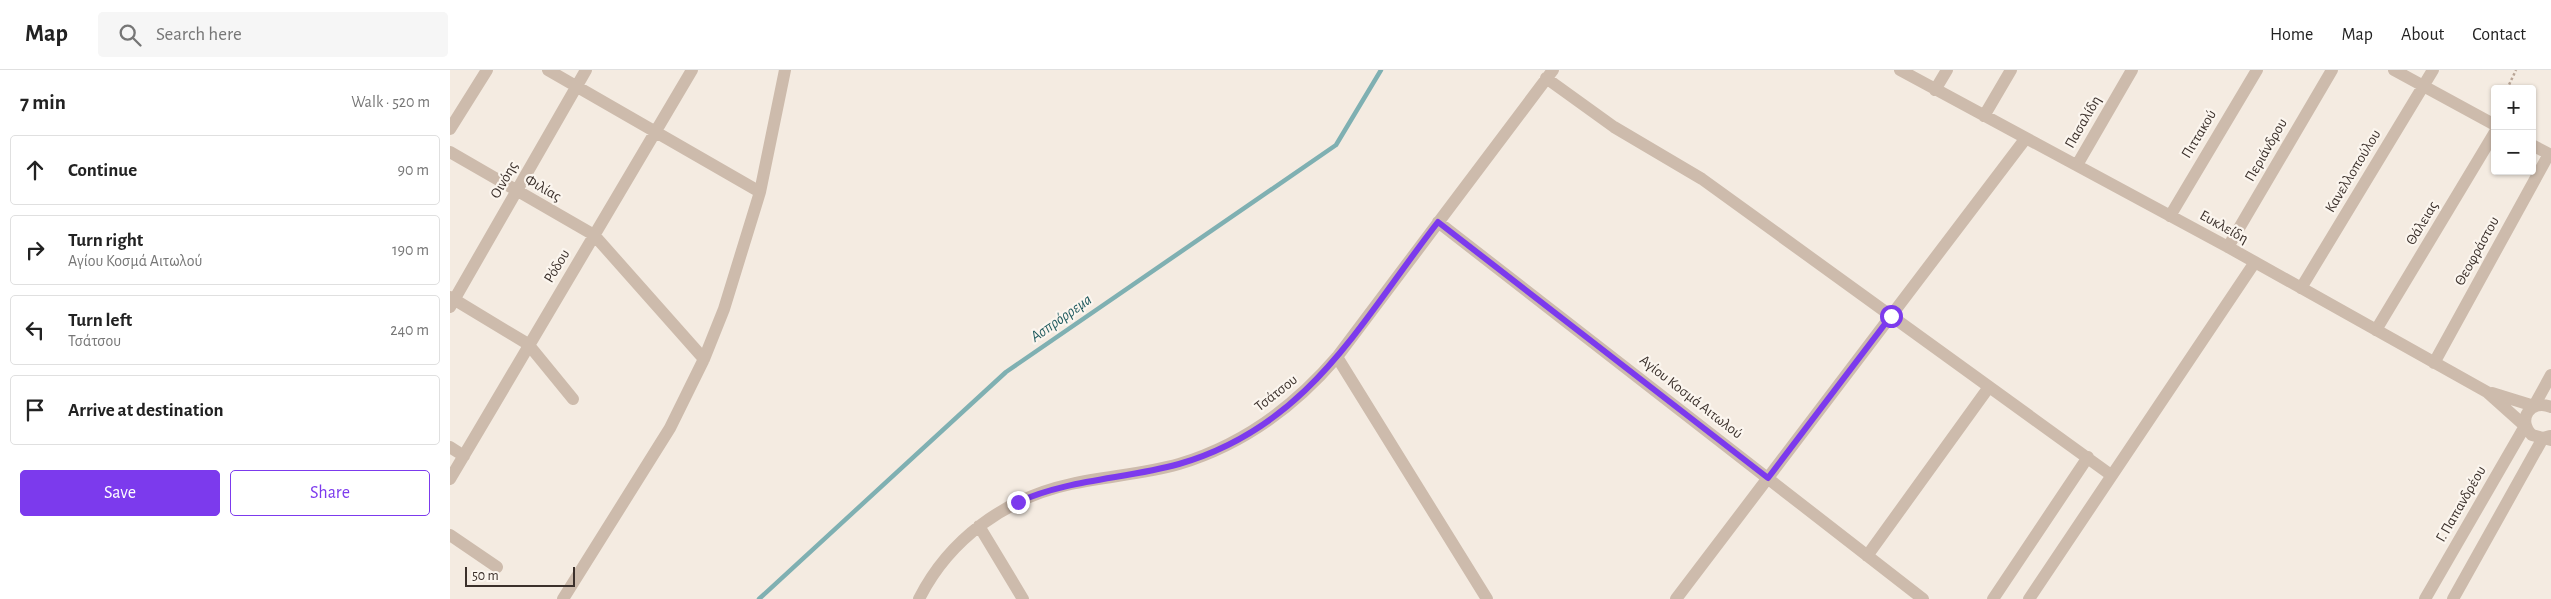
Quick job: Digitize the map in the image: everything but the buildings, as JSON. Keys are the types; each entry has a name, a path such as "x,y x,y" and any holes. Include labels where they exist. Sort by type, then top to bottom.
{"street":[{"path":"450,129 487,70"},
{"path":"548,70 760,192"},
{"name":"Οινόης","path":"452,301 586,70"},
{"name":"Ρόδου","path":"450,479 528,344 692,70"},
{"path":"563,599 670,428 704,359 724,309 760,192 785,70"},
{"name":"Ευκλείδη","path":"1900,70 2228,247 2487,392 2525,426 2532,435 2548,438"},
{"path":"1935,90 1947,70"},
{"path":"1984,116 2011,70"},
{"name":"Πασαλίδη","path":"2077,165 2132,70"},
{"name":"Πιττακού","path":"2170,216 2257,70"},
{"name":"Περιάνδρου","path":"2228,247 2332,70"},
{"path":"2394,70 2491,123"},
{"name":"Κανελλοπούλου","path":"2301,288 2433,70"},
{"path":"1550,74 1614,127 1702,179 2111,475"},
{"name":"Τσάτσου","path":"919,599 948,555 979,526 1018,502 1050,489 1163,468 1216,450 1254,430 1287,407 1321,377 1338,358 1550,74"},
{"path":"1676,599 2026,138"},
{"name":"Θάλειας","path":"2376,330 2491,139"},
{"path":"2536,147 2550,155"},
{"name":"Φιλίας","path":"450,152 594,236 704,359"},
{"name":"Θεοφράστου","path":"2434,363 2550,155"},
{"name":"Αγίου Κοσμά Αιτωλού","path":"1438,222 1923,599"},
{"path":"2029,599 2255,262"},
{"path":"452,301 528,344 573,399"},
{"path":"1338,358 1487,599"},
{"name":"Γ. Παπανδρέου","path":"2425,599 2525,426 2526,414 2534,406 2551,375"},
{"path":"1868,556 1989,387"},
{"path":"2487,392 2534,406 2540,404 2551,407"},
{"path":"2454,599 2548,438"},
{"path":"450,447 464,456"},
{"path":"1993,599 2088,458"},
{"path":"979,526 1023,599"},
{"path":"450,535 497,567"}],"path":[{"path":"2508,85 2516,70"}],"waterway":[{"name":"Ασπρόρρεμα","path":"759,599 1006,372 1336,145 1381,70"}],"route":[{"path":"1018,502 1050,489 1071,484 1179,464 1235,441 1268,421 1321,377 1338,358 1438,222 1768,478 1891,316"}]}
